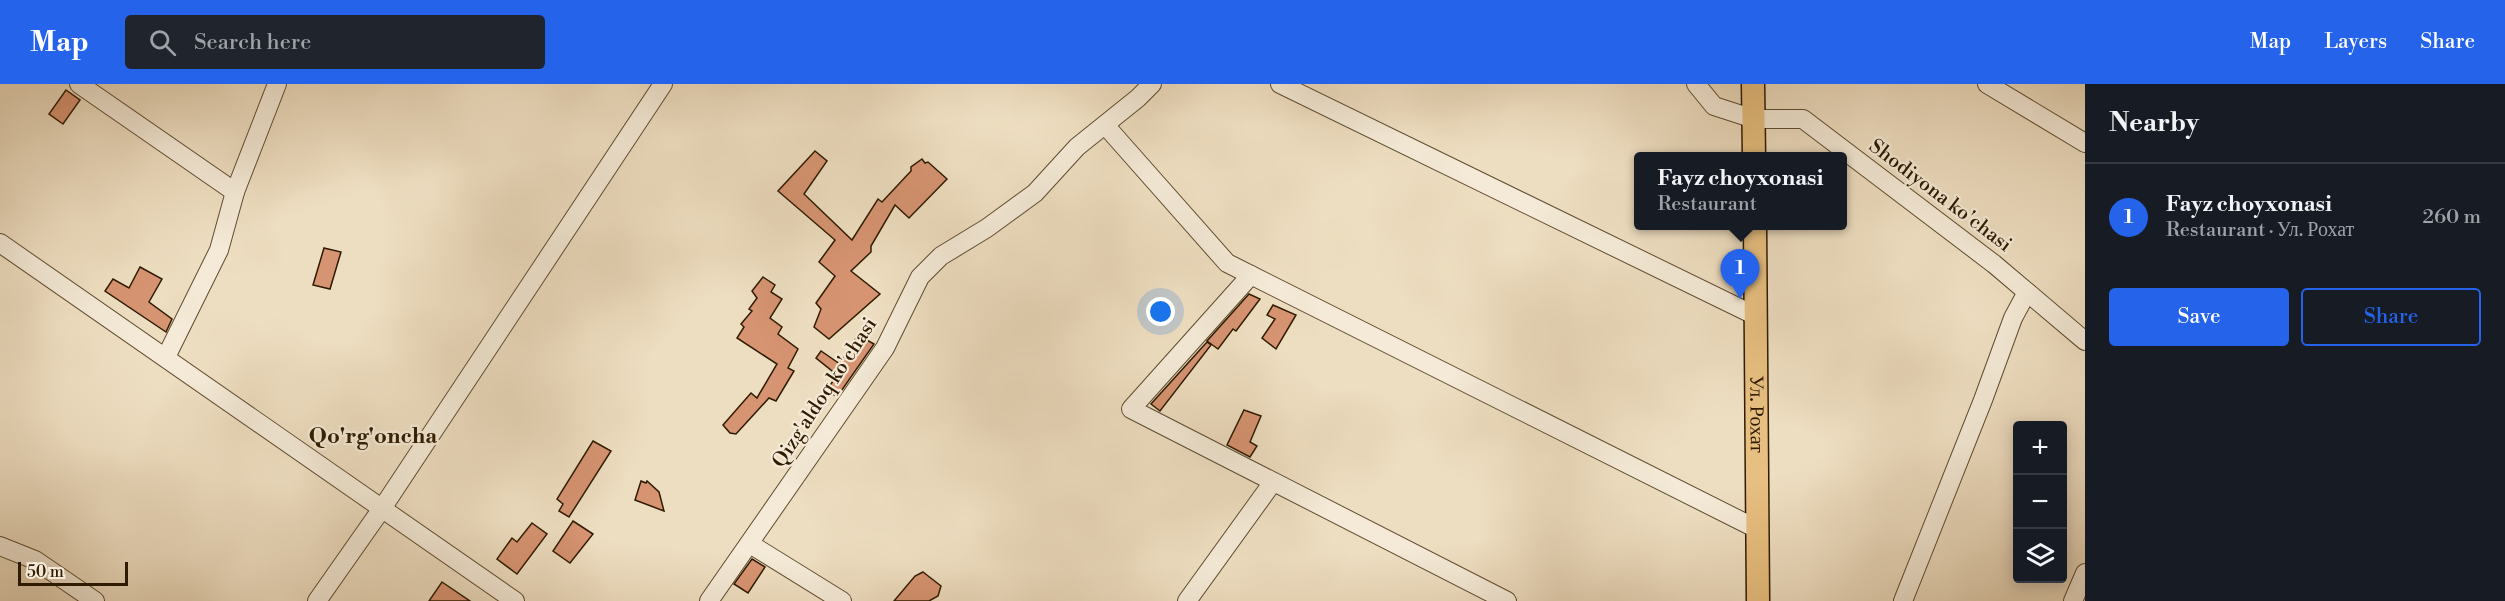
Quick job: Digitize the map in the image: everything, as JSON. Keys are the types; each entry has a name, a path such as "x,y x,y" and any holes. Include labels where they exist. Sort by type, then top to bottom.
{"main road":[{"path":"1753,84 1754,152"},
{"name":"Ул. Рохат","path":"1755,230 1758,601"}],"street":[{"path":"79,84 235,192"},
{"path":"166,357 219,250 235,192 277,84"},
{"path":"316,601 383,507 663,84"},
{"name":"Qizg'aldoq ko'chasi","path":"709,601 885,348 920,278 941,256 987,228 1035,194 1077,147 1152,84"},
{"path":"1280,84 1756,316"},
{"name":"Shodiyona ko'chasi","path":"1696,84 1714,106 1754,119 1803,119 1846,152"},
{"path":"1990,85 2085,143"},
{"path":"1105,124 1227,263 1757,529"},
{"name":"Shodiyona ko'chasi","path":"1847,152 1994,264 2085,341"},
{"path":"0,243 383,507 515,601"},
{"path":"1251,275 1131,409 1507,601"},
{"path":"1904,601 2013,318 2026,292"},
{"path":"1187,601 1273,482"},
{"path":"750,544 843,601"},
{"path":"0,546 35,560 95,601"},
{"path":"2073,601 2085,573"}],"building":[{"path":"66,90 80,100 63,124 49,114"},
{"path":"815,151 827,161 804,194 852,240 878,199 882,202 911,171 911,167 922,159 947,179 909,218 895,205 871,246 871,252 851,271 880,294 829,339 814,327 821,309 816,303 835,276 819,262 835,240 778,191"},
{"path":"324,248 341,252 330,289 313,285"},
{"path":"140,267 162,279 149,302 172,319 166,332 105,291 113,279 129,288"},
{"path":"763,277 775,285 771,292 782,299 770,318 782,327 778,334 798,349 788,368 794,371 776,401 769,398 736,434 730,433 723,425 751,393 757,398 777,364 737,338 744,327 741,324 752,311 749,309 757,298 752,291"},
{"path":"1249,294 1260,299 1236,331 1233,329 1218,349 1207,341"},
{"path":"1273,305 1296,315 1276,349 1262,338 1275,319 1267,315"},
{"path":"858,335 874,344 837,397 827,390 837,375 816,358 821,351 840,364"},
{"path":"1207,342 1211,345 1160,411 1151,404"},
{"path":"1244,410 1261,416 1250,442 1257,446 1250,457 1227,445"},
{"path":"593,441 611,451 569,517 559,511 563,504 557,499"},
{"path":"641,481 646,483 647,481 659,492 664,511 635,500"},
{"path":"573,521 593,534 570,563 553,551"},
{"path":"532,523 547,534 517,574 497,559 512,538 517,542"},
{"path":"752,559 765,567 748,593 734,584"},
{"path":"923,572 941,586 938,596 929,601 894,601 915,576"},
{"path":"442,582 470,601 429,601"}],"place":[{"name":"Fayz choyxonasi","path":"1740,299"}],"district":[{"name":"Qo'rg'oncha","path":"373,436"}]}
